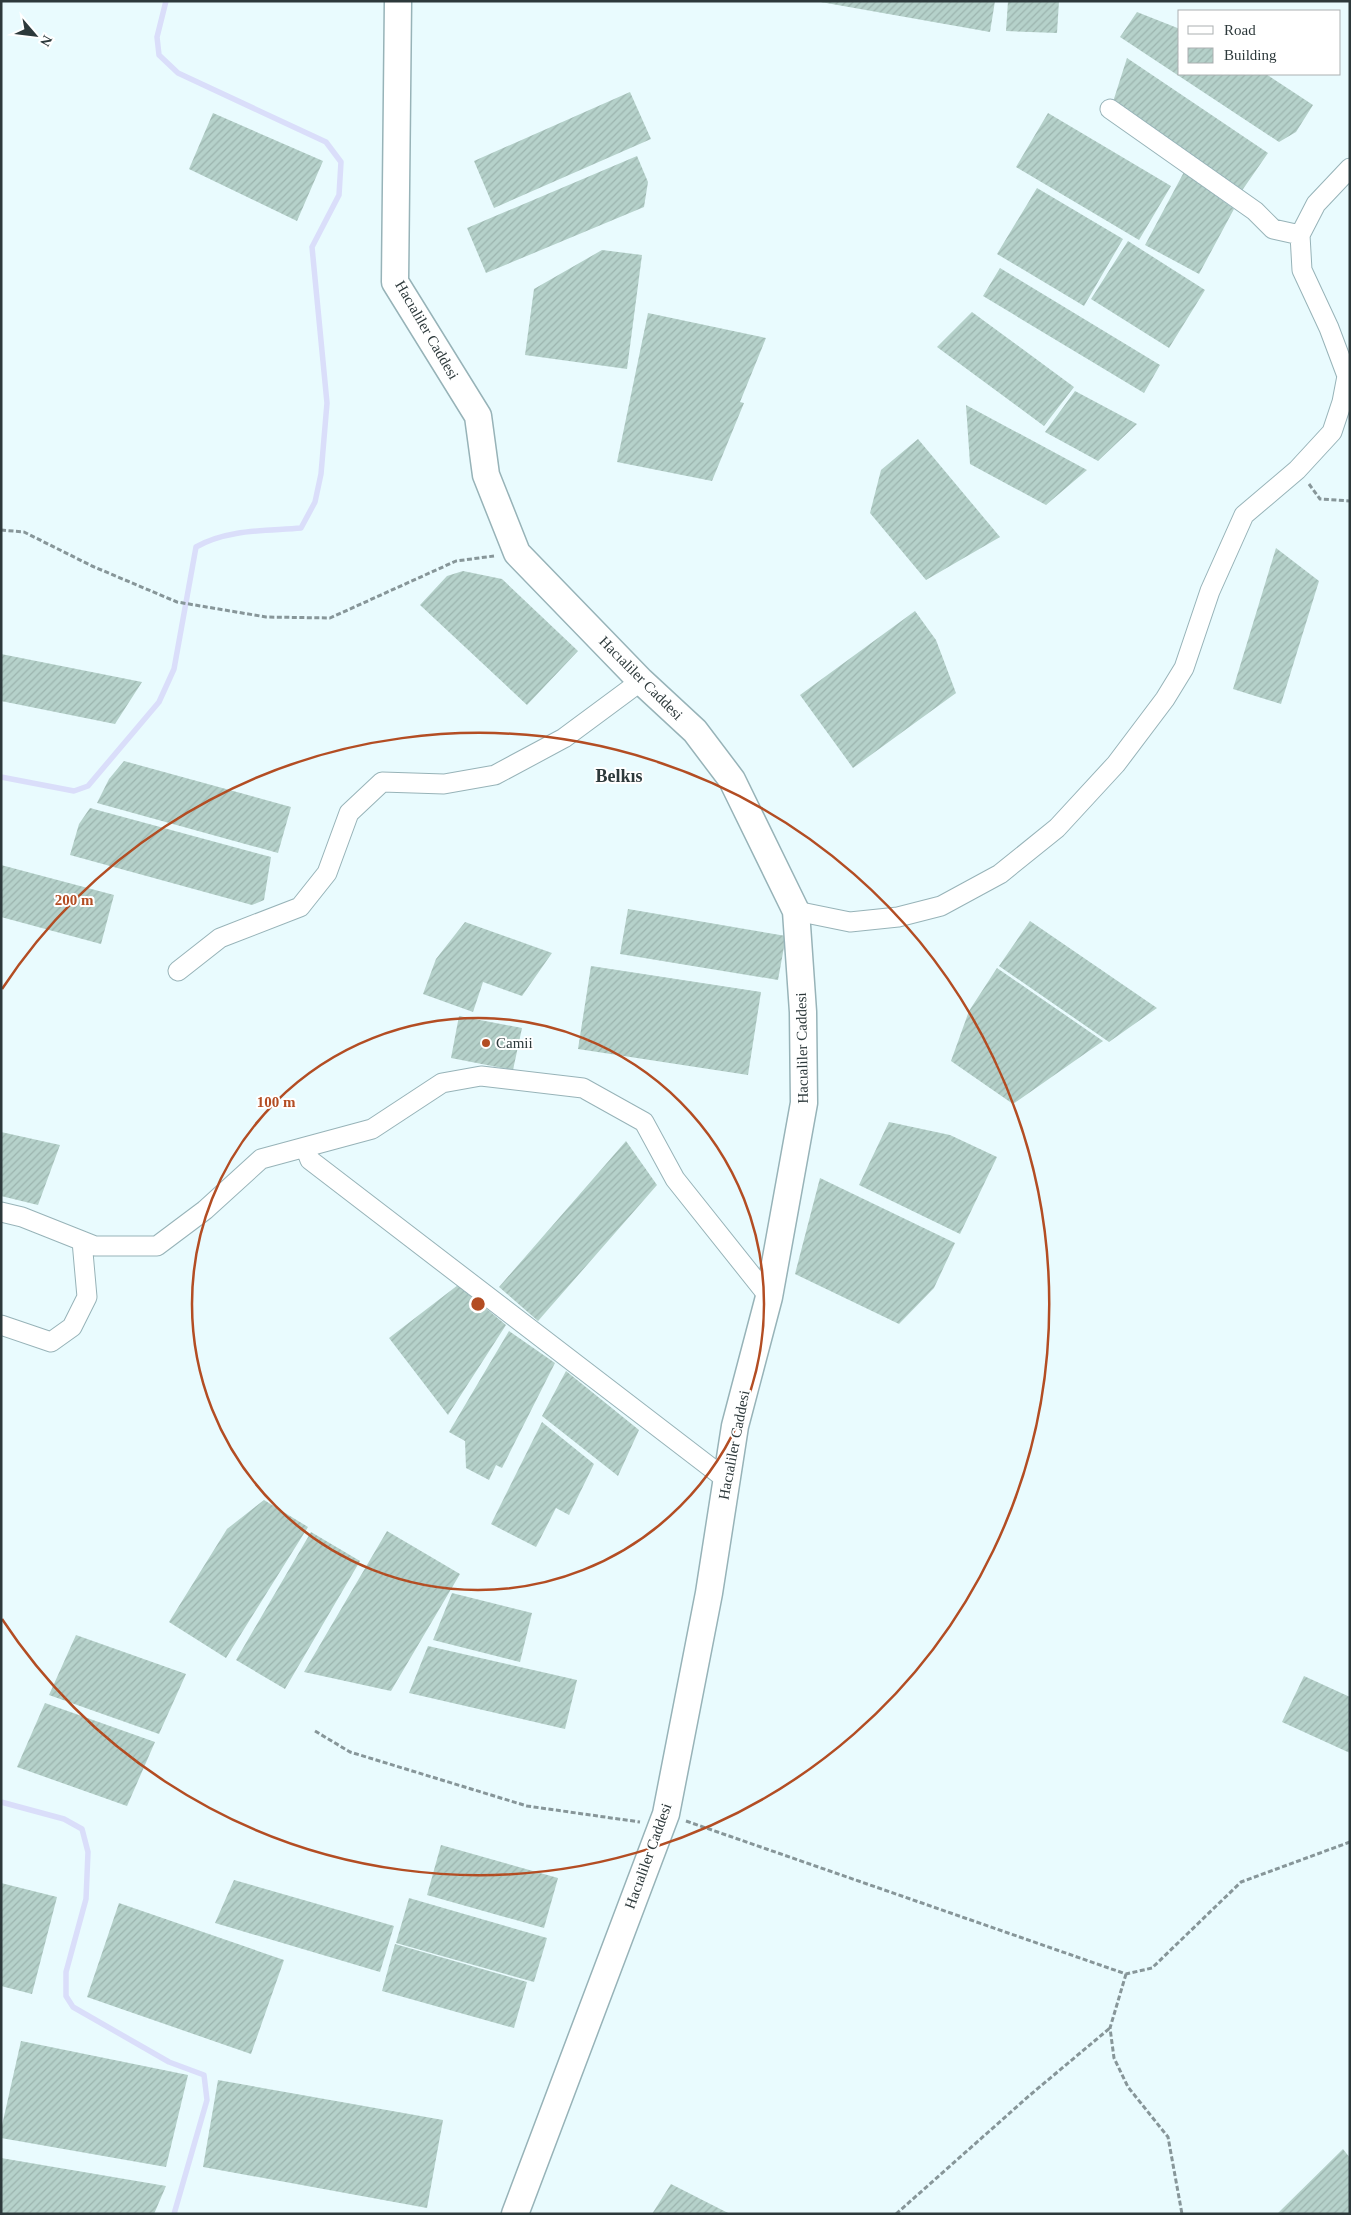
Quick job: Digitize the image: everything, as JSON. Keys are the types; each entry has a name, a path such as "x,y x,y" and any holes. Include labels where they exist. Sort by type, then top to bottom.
{"street":[{"name":"Hacıaliler Caddesi","path":"398,1 395,282 478,416 486,475 517,553 641,681 695,732 732,780 796,911 804,1012 804,1103 769,1297 735,1426 709,1593 664,1820 515,2214"},
{"path":"1110,108 1255,211 1272,230 1300,235"},
{"path":"796,911 850,922 898,917 941,906 1000,874 1057,828 1116,764 1165,699 1184,668 1210,591 1244,515 1297,470 1332,432 1342,402 1347,376 1329,328 1302,270 1300,235 1316,204 1350,168"},
{"path":"178,971 220,938 300,907 327,872 349,812 382,782 444,784 495,775 564,738 641,681"},
{"path":"1,1212 22,1217 95,1246 157,1246 205,1210 261,1159 372,1129 442,1083 481,1076 583,1088 644,1122 676,1179 769,1297"},
{"path":"305,1147 310,1160 727,1480"},
{"path":"1,1325 51,1342 72,1327 87,1297 82,1241"}],"path":[{"path":"1297,470 1320,499 1350,501"},
{"path":"1,530 24,532 92,566 177,602 266,617 330,618 456,561 517,553"},
{"path":"315,1731 350,1752 527,1806 664,1820 1126,1974 1152,1968 1241,1882 1350,1842"},
{"path":"1126,1974 1110,2028 1114,2058 1128,2087 1168,2137 1182,2214"},
{"path":"896,2214 1030,2095 1110,2028"}],"building":[{"path":"815,1 995,1 990,32"},
{"path":"1008,1 1059,1 1057,33 1006,31"},
{"path":"1137,12 1178,28 1178,75 1268,75 1313,105 1296,132 1279,142 1120,37"},
{"path":"1127,58 1268,153 1241,192 1112,105"},
{"path":"630,92 651,139 494,208 474,161"},
{"path":"213,113 323,161 297,221 189,169"},
{"path":"1048,113 1171,186 1139,240 1016,167"},
{"path":"637,156 648,182 644,207 486,273 467,228"},
{"path":"1184,172 1234,209 1199,274 1145,245"},
{"path":"1037,188 1123,239 1084,306 997,254"},
{"path":"1128,241 1205,290 1169,348 1091,299"},
{"path":"602,250 642,255 627,369 525,355 534,289"},
{"path":"1000,268 1160,365 1144,393 983,296"},
{"path":"972,312 1074,387 1044,426 937,347"},
{"path":"648,313 766,338 740,402 744,403 712,481 617,462"},
{"path":"1075,391 1137,424 1098,461 1045,432"},
{"path":"966,405 1087,470 1046,505 970,464"},
{"path":"918,439 1000,537 926,580 870,513 881,470"},
{"path":"1276,548 1319,581 1281,704 1233,689"},
{"path":"463,571 502,579 578,651 527,705 420,605 447,576"},
{"path":"915,611 936,640 956,693 853,768 800,695"},
{"path":"1,654 142,682 115,724 1,701"},
{"path":"124,761 291,807 278,853 97,803 109,779"},
{"path":"90,808 271,857 264,900 252,905 70,855 79,824"},
{"path":"1,865 114,895 101,944 1,917"},
{"path":"628,909 786,936 778,980 620,954"},
{"path":"1030,921 1157,1008 1109,1042 999,966"},
{"path":"465,922 552,953 522,996 483,982 473,1012 423,994 436,959"},
{"path":"591,966 761,992 748,1075 578,1049"},
{"path":"997,968 1103,1041 1013,1104 951,1061 969,1011"},
{"name":"Camii","path":"459,1016 522,1028 513,1070 451,1058"},
{"path":"889,1122 950,1135 997,1157 960,1234 859,1185"},
{"path":"1,1132 60,1145 38,1205 1,1196"},
{"path":"626,1141 657,1185 538,1321 499,1287"},
{"path":"820,1178 955,1243 934,1288 899,1324 795,1274"},
{"path":"458,1285 506,1325 448,1415 389,1338"},
{"path":"509,1331 555,1363 502,1468 496,1465 489,1480 466,1468 465,1441 449,1432"},
{"path":"566,1371 639,1430 618,1476 542,1416"},
{"path":"542,1422 594,1464 569,1515 556,1508 536,1547 491,1524"},
{"path":"264,1500 308,1527 226,1658 169,1622 227,1529"},
{"path":"387,1531 460,1574 391,1691 304,1672"},
{"path":"311,1532 360,1561 285,1689 236,1660"},
{"path":"452,1593 532,1613 520,1662 433,1640"},
{"path":"76,1635 186,1674 159,1734 49,1695"},
{"path":"428,1646 577,1680 565,1729 409,1693"},
{"path":"1304,1676 1350,1697 1350,1753 1282,1722"},
{"path":"45,1703 155,1742 127,1806 17,1767"},
{"path":"441,1845 558,1878 544,1928 427,1895"},
{"path":"234,1880 394,1926 380,1972 215,1923"},
{"path":"1,1883 57,1897 32,1994 1,1986"},
{"path":"409,1898 547,1938 534,1982 396,1943"},
{"path":"119,1903 284,1960 251,2054 87,1997"},
{"path":"395,1944 527,1982 514,2028 382,1991"},
{"path":"21,2041 188,2075 166,2167 1,2138 1,2130"},
{"path":"218,2080 443,2120 427,2208 203,2167"},
{"path":"1343,2149 1350,2158 1350,2214 1277,2214"},
{"path":"1,2158 166,2186 154,2214 1,2214"},
{"path":"671,2184 730,2214 652,2214"}],"waterway":[{"path":"1,777 74,791 88,786 159,702 174,669 196,547 208,541 234,534 301,528 315,502 321,474 327,403 312,247 339,195 341,162 326,142 178,73 159,55 157,37 166,1"},
{"path":"1,1802 64,1819 82,1829 88,1852 86,1899 66,1972 66,1996 73,2007 169,2062 204,2075 207,2100 174,2214"}],"place":[{"name":"Camii","path":"486,1043"}],"district":[{"name":"Belkıs","path":"619,776"}]}
